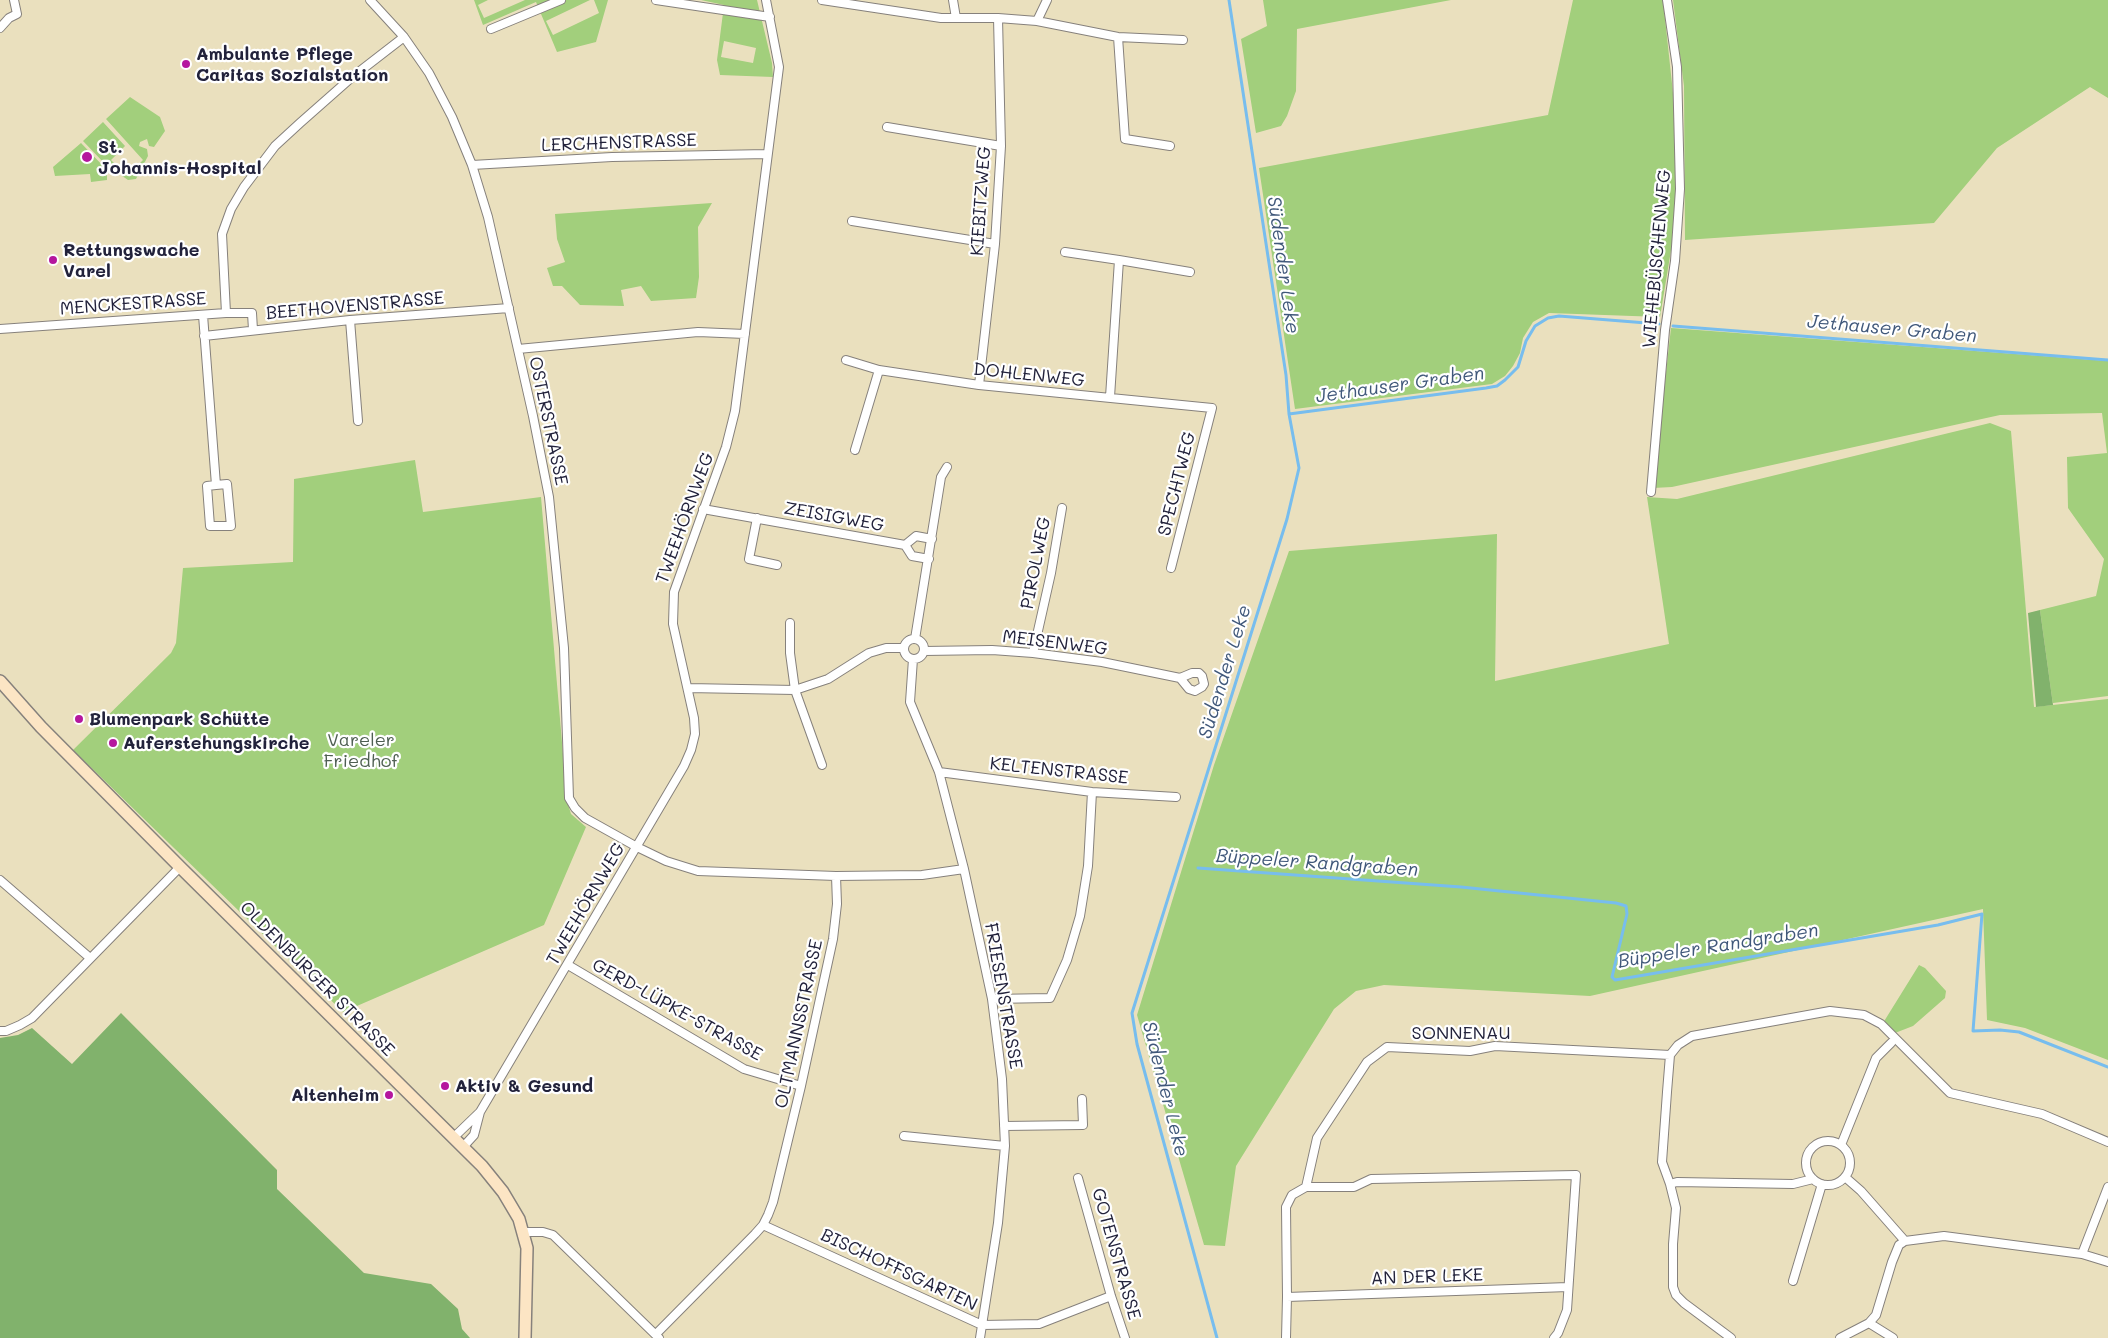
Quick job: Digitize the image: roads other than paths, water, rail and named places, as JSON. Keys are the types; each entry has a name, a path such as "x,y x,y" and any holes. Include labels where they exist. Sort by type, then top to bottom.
{"main road":[{"name":"OLDENBURGER STRASSE","path":"0,681 41,727 180,867 482,1166 503,1192 512,1205 527,1248 526,1338"}],"street":[{"path":"0,28 9,18 17,14 14,0"},
{"name":"OSTERSTRASSE","path":"370,0 404,37 429,73 452,117 472,165 488,217 549,497 564,648 569,798 575,808 585,818 636,847"},
{"path":"491,29 561,0"},
{"path":"656,0 770,17"},
{"name":"TWEEHÖRNWEG","path":"453,1138 480,1112 568,965 691,750 695,734 688,688 673,624 674,592 702,509 724,453 731,428 779,67 766,0"},
{"path":"822,0 941,18 998,18 1037,21 1118,37 1183,40"},
{"path":"953,0 956,18"},
{"path":"1037,21 1047,0"},
{"name":"WIEHEBÜSCHENWEG","path":"1651,492 1665,330 1675,261 1680,189 1677,67 1667,0"},
{"name":"KIEBITZWEG","path":"979,386 995,244 1001,146 998,18"},
{"path":"226,313 222,234 231,209 244,187 275,146 300,122 351,78 404,37"},
{"path":"1118,37 1125,139 1170,146"},
{"path":"887,127 1001,146"},
{"name":"LERCHENSTRASSE","path":"472,165 612,157 767,154"},
{"path":"852,221 995,244"},
{"path":"1065,252 1190,272"},
{"path":"1110,398 1119,260"},
{"name":"BEETHOVENSTRASSE","path":"204,336 350,320 509,308"},
{"name":"MENCKESTRASSE","path":"0,329 226,313 252,313 254,330"},
{"path":"203,315 216,485"},
{"path":"350,320 358,421"},
{"path":"518,349 698,332 745,334"},
{"name":"DOHLENWEG","path":"846,360 880,370 979,386 1212,408"},
{"path":"855,450 880,370"},
{"name":"SPECHTWEG","path":"1171,568 1212,408"},
{"path":"915,639 941,477 947,467"},
{"path":"227,484 231,526 210,526 207,486 216,485 227,484"},
{"name":"PIROLWEG","path":"1033,653 1051,573 1062,508"},
{"name":"ZEISIGWEG","path":"702,509 905,545 912,556 929,559"},
{"name":"ZEISIGWEG","path":"757,518 749,559 776,565"},
{"name":"ZEISIGWEG","path":"905,545 916,536 932,538"},
{"path":"790,623 790,653 795,690 822,765"},
{"path":"915,639 922,643 924,650 919,658 913,660 906,655 904,648 908,641 915,639"},
{"path":"688,688 795,690 828,679 870,653 886,648 904,648"},
{"name":"MEISENWEG","path":"924,650 992,650 1033,653 1102,662 1180,678"},
{"name":"FRIESENSTRASSE","path":"913,660 910,702 939,772 964,869 992,999 1002,1079 1005,1146 998,1223 980,1338"},
{"name":"KELTENSTRASSE","path":"939,772 1092,792 1176,797"},
{"path":"992,999 1050,998 1067,960 1080,916 1088,866 1092,792"},
{"path":"636,847 666,861 698,871 836,876 922,875 964,869"},
{"path":"0,1031 20,1025 32,1018 180,867"},
{"name":"OLTMANNSSTRASSE","path":"658,1336 763,1225 773,1202 801,1086 836,923 838,898 836,876"},
{"path":"0,880 90,958"},
{"name":"GERD-LÜPKE-STRASSE","path":"568,965 744,1069 801,1086"},
{"path":"1731,1338 1676,1295 1673,1287 1673,1244 1676,1208 1662,1162 1670,1055 1678,1045 1692,1036 1830,1011 1864,1015 1881,1024 1950,1093 2042,1114 2108,1142"},
{"path":"1841,1145 1876,1058 1891,1043"},
{"name":"SONNENAU","path":"1306,1187 1317,1138 1367,1062 1387,1047 1470,1051 1495,1046 1670,1055"},
{"path":"1004,1126 1083,1126 1082,1099"},
{"name":"TWEEHÖRNWEG","path":"463,1147 474,1135 480,1112"},
{"path":"904,1136 1005,1146"},
{"path":"1830,1141 1841,1145 1847,1151 1850,1160 1849,1169 1845,1177 1838,1182 1830,1184 1822,1184 1813,1178 1807,1169 1806,1158 1811,1149 1820,1142 1830,1141"},
{"path":"1286,1338 1286,1207 1292,1195 1306,1187 1354,1187 1371,1179 1576,1175 1567,1310 1558,1333 1554,1338"},
{"path":"1845,1177 1861,1191 1905,1241"},
{"name":"GOTENSTRASSE","path":"1078,1178 1125,1338"},
{"path":"1670,1184 1676,1182 1793,1184 1813,1178"},
{"path":"1793,1281 1822,1184"},
{"path":"2082,1254 2108,1187"},
{"name":"BISCHOFFSGARTEN","path":"763,1225 982,1325 1039,1324 1112,1296"},
{"path":"523,1232 543,1232 553,1235 658,1336"},
{"path":"1840,1338 1869,1323 1876,1315 1892,1262 1899,1245 1905,1241 1944,1236 2082,1254 2108,1262"},
{"name":"AN DER LEKE","path":"1287,1297 1568,1287"},
{"path":"1869,1323 1893,1338"}],"waterway":[{"name":"Südender Leke","path":"1217,1338 1137,1044 1132,1013 1287,519 1299,468 1289,414 1286,375 1229,0"},
{"name":"Jethauser Graben","path":"1289,414 1497,386 1518,367 1526,341 1535,326 1548,318 1559,316 1659,324"},
{"name":"Jethauser Graben","path":"1673,326 2108,360"},
{"name":"Büppeler Randgraben","path":"1198,868 1461,887 1616,903 1626,906 1627,914 1612,977 1615,980 1938,925 1982,914 1973,1031 2000,1030 2019,1032 2108,1067"}],"place":[{"name":"Ambulante Pflege Caritas Sozialstation","path":"186,64"},
{"name":"St. Johannis-Hospital","path":"87,157"},
{"name":"Rettungswache Varel","path":"53,260"},
{"name":"Blumenpark Schütte","path":"79,719"},
{"name":"Auferstehungskirche","path":"113,743"},
{"name":"Aktiv & Gesund","path":"445,1086"},
{"name":"Altenheim","path":"389,1095"}],"park label":[{"name":"Vareler Friedhof","path":"361,750"}]}
